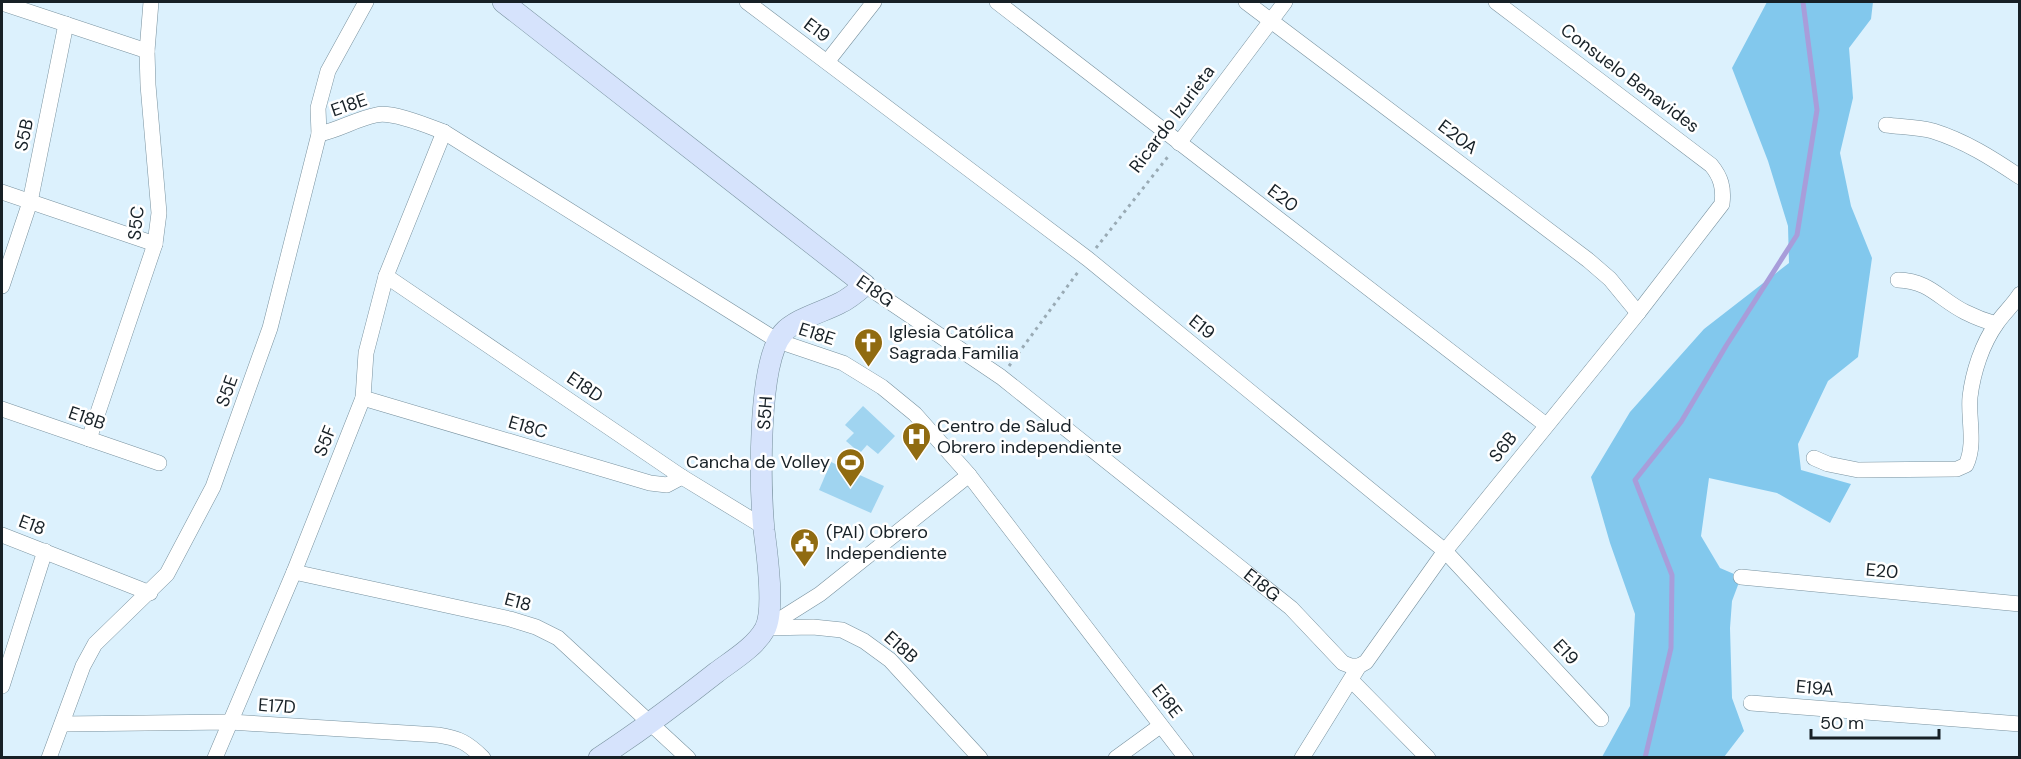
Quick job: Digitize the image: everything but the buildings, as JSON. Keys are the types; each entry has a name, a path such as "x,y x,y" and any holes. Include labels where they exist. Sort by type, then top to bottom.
{"street":[{"name":"S5C","path":"89,439 154,244 159,213 148,85 147,51 151,2"},
{"name":"S5E","path":"49,758 83,666 94,644 167,574 213,487 270,328 319,134 318,108 328,71 366,2"},
{"name":"E18G","path":"503,2 865,285 1001,377 1291,608 1343,663 1359,666"},
{"name":"E19","path":"747,2 1088,259 1445,550 1601,718"},
{"path":"827,62 874,2"},
{"name":"E20","path":"997,2 1546,425"},
{"name":"E20A","path":"1246,2 1588,260 1610,279 1638,313"},
{"name":"Ricardo Izurieta","path":"1179,143 1285,2"},
{"name":"Consuelo Benavides","path":"1496,2 1711,165"},
{"path":"2,3 147,51"},
{"name":"S5B","path":"2,286 30,202 66,24"},
{"name":"E18E","path":"319,134 335,131 355,121 380,114 415,121 444,132 778,341 843,363 882,387 915,414 969,475 1186,758"},
{"path":"1887,125 1930,130 1957,140 1998,162 2019,177"},
{"name":"S5F","path":"215,758 294,572 363,398 366,353 386,276 444,132"},
{"name":"S6B","path":"1302,758 1359,666 1366,662 1445,550 1638,313 1722,204 1722,184 1719,174 1711,165"},
{"path":"2,192 154,244"},
{"name":"E18D","path":"386,276 682,477 764,527"},
{"path":"1898,280 1917,282 1927,286 1965,312 1996,324"},
{"path":"778,341 783,333 792,326 841,303 865,285"},
{"path":"1814,458 1836,466 1858,470 1957,469 1966,465 1970,456 1970,397 1977,367 1985,344 1996,324 2019,294"},
{"name":"S5H","path":"765,628 770,578 764,527 763,432 767,381 773,351 778,341"},
{"name":"E18C","path":"363,398 650,483 667,485 682,477"},
{"name":"E18B","path":"2,409 159,464"},
{"path":"599,758 651,724 743,652 765,628 820,594 969,475"},
{"name":"E18","path":"2,535 150,592"},
{"path":"2,686 45,551"},
{"name":"E18","path":"294,572 510,619 536,627 558,638 688,758"},
{"name":"E20","path":"1741,577 2019,604"},
{"name":"E18B","path":"765,628 813,627 842,630 864,640 890,660 980,758"},
{"path":"1351,680 1428,758"},
{"name":"E19A","path":"1751,703 2019,724"},
{"name":"E17D","path":"62,724 230,722 438,735 457,738 473,748 483,758"},
{"path":"1116,758 1160,726"}],"path":[{"name":"Ricardo Izurieta","path":"1001,377 1088,259 1179,143"}],"shaded area":[{"path":"1767,2 1873,2 1871,19 1849,48 1853,98 1840,153 1851,206 1872,258 1858,357 1828,381 1798,444 1801,470 1851,484 1830,523 1777,493 1709,478 1701,536 1720,568 1741,577 1732,601 1730,628 1732,698 1744,731 1724,757 1602,757 1630,706 1635,614 1610,543 1591,477 1630,412 1704,329 1789,263 1788,226 1768,161 1732,68"},
{"name":"Cancha de Volley","path":"863,406 895,436 878,454 867,445 860,453 846,441 854,433 845,425"},
{"name":"Cancha de Volley","path":"831,462 884,486 871,513 819,490"}],"waterway":[{"path":"1645,758 1671,648 1672,575 1635,480 1681,422 1726,346 1797,235 1817,110 1803,2"}],"place":[{"name":"Iglesia Católica Sagrada Familia","path":"868,368"},
{"name":"Centro de Salud Obrero independiente","path":"916,462"},
{"name":"Cancha de Volley","path":"851,488"},
{"name":"(PAI) Obrero Independiente","path":"805,568"}]}
